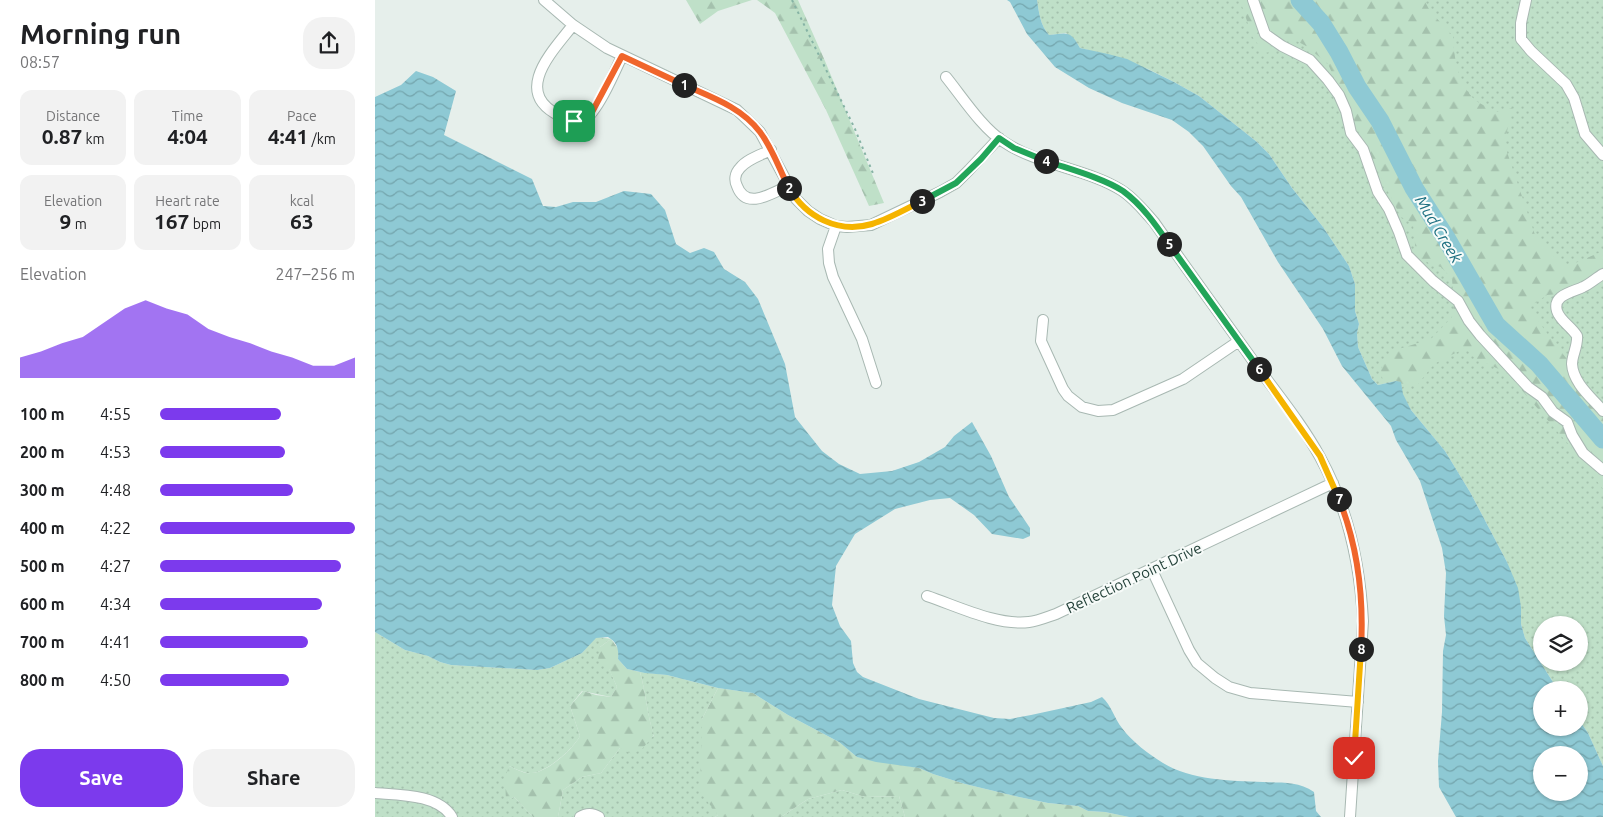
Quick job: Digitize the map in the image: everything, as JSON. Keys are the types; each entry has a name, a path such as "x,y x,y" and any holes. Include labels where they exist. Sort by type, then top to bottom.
{"street":[{"path":"544,0 573,25 607,48 737,110 760,132 796,199 808,211 836,226 871,225 940,192 956,183 999,138"},
{"path":"1253,0 1265,34 1282,46 1310,60 1339,95 1351,133 1363,149 1378,192 1399,232 1407,256 1433,281 1458,301 1469,321 1480,335 1528,387 1543,398 1553,412 1567,422 1572,435 1583,453 1603,470"},
{"path":"1526,0 1521,23 1521,39 1566,84 1574,98 1585,134 1603,155"},
{"path":"573,25 542,66 537,80 539,95 549,109 558,115 574,121 585,119 591,114 622,56"},
{"path":"946,77 989,129 999,138 1023,152 1108,183 1130,197 1154,222 1320,456 1333,483 1350,530 1362,590 1363,620 1350,817"},
{"path":"771,150 740,167 736,176 737,186 745,197 751,200 765,197 788,186"},
{"path":"836,226 829,249 833,277 862,339 876,383"},
{"path":"1603,274 1585,287 1564,296 1558,301 1557,308 1561,317 1577,336 1572,364 1575,374 1588,396 1603,411"},
{"path":"1043,320 1041,341 1063,389 1082,407 1098,412 1120,408 1183,379 1239,341"},
{"name":"Reflection Point Drive","path":"927,596 991,618 1014,622 1028,622 1056,614 1333,483"},
{"path":"1152,570 1189,650 1197,662 1215,678 1229,687 1250,693 1358,702"},
{"path":"375,793 431,801 441,806 452,817"},
{"path":"580,817 584,814 599,817"}],"path":[{"path":"791,0 855,129 874,176"}],"green space":[{"path":"686,0 752,0 718,11 700,24"},
{"path":"757,0 798,0 884,203 869,206 826,110 775,13"},
{"path":"1037,0 1603,0 1603,766 1588,733 1588,681 1552,681 1546,671 1588,671 1588,616 1533,616 1533,651 1525,638 1521,624 1521,607 1507,562 1470,492 1445,451 1411,410 1402,394 1402,387 1396,381 1378,385 1372,379 1358,347 1357,333 1359,324 1355,311 1355,284 1349,266 1323,227 1292,188 1269,154 1257,142 1199,96 1148,69 1080,48 1066,33 1049,35 1039,14"},
{"path":"1240,0 1424,0 1430,11 1453,36 1458,71 1470,94 1476,101 1497,112 1513,108 1505,139 1507,152 1535,235 1552,255 1566,267 1603,251 1603,286 1592,291 1547,295 1529,307 1603,406 1603,489 1570,446 1507,373 1475,358 1465,348 1434,364 1418,384 1402,387 1401,382 1383,383 1381,370 1383,360 1399,349 1431,339 1452,317 1454,305 1452,279 1441,267 1430,264 1416,254 1413,223 1401,217 1367,150 1328,64 1306,46 1293,39 1281,39 1276,51 1264,53 1252,36"},
{"path":"375,632 405,650 451,665 537,670 550,668 582,653 595,638 611,639 600,647 617,687 611,697 582,691 570,706 580,736 566,753 552,764 538,772 529,773 509,766 507,800 514,797 533,817 375,817"},
{"path":"611,639 619,650 618,659 627,669 640,672 654,735 642,749 632,754 620,748 601,773 582,777 563,790 558,817 533,817 514,797 506,801 505,778 509,766 526,773 537,772 552,765 577,741 580,736 570,706 583,691 611,697 617,687 609,669 598,660 600,647"},
{"path":"640,672 667,675 718,688 702,719 718,815 715,817 558,817 563,790 582,777 601,773 620,748 654,736"},
{"path":"718,688 753,693 788,715 839,742 857,757 919,768 965,784 1019,797 1048,803 1078,806 1088,811 1129,817 905,817 899,796 865,797 842,790 808,799 781,817 715,817 718,815 700,792 702,719"},
{"path":"842,790 865,797 899,796 905,817 781,817 808,799"}],"water":[{"path":"1007,0 1037,0 1042,23 1049,35 1071,35 1080,48 1127,59 1199,96 1257,142 1269,154 1292,188 1323,227 1349,266 1355,284 1355,311 1359,324 1357,333 1358,347 1372,379 1378,385 1396,381 1401,382 1403,394 1411,410 1445,451 1470,492 1507,562 1518,588 1521,624 1525,638 1533,651 1533,671 1546,671 1552,681 1533,681 1533,736 1588,736 1588,733 1603,766 1603,817 1456,817 1439,787 1438,761 1442,712 1443,651 1446,635 1444,616 1446,573 1442,548 1420,481 1396,440 1391,426 1342,366 1323,329 1278,262 1241,197 1203,146 1189,132 1172,120 1122,103 1089,88 1055,67 1027,34 1010,2"},
{"path":"416,71 433,77 456,91 444,135 532,179 543,206 556,207 573,202 596,202 624,191 651,194 665,210 676,244 690,253 704,248 714,252 724,269 745,282 758,299 785,364 795,417 822,451 839,464 860,474 892,471 919,462 945,447 954,436 972,422 991,456 1009,497 1030,528 1030,536 1023,539 992,534 974,515 950,498 930,500 895,509 855,534 836,566 832,605 840,626 851,641 853,663 857,672 863,677 919,699 994,718 1010,719 1031,715 1091,702 1102,697 1126,733 1163,763 1186,773 1211,779 1296,784 1308,788 1314,792 1316,811 1321,817 1129,817 1088,811 1078,806 1048,803 1019,797 965,784 919,768 876,762 857,757 839,742 788,715 753,693 718,688 667,675 627,669 618,659 618,649 608,637 596,638 582,653 550,668 537,670 451,665 405,650 375,632 375,97 401,85"}],"waterway":[{"name":"Mud Creek","path":"1300,0 1321,23 1339,52 1357,87 1380,121 1414,188 1446,238 1496,325 1539,364 1603,439"}],"route":[{"path":"574,121 585,119 591,114 622,56 737,110 760,132 796,199 808,211 836,226 871,225 940,192 956,183 999,138 1023,152 1108,183 1130,197 1154,222 1297,421 1320,456 1333,483 1354,545 1362,590 1363,620 1354,758"}]}
